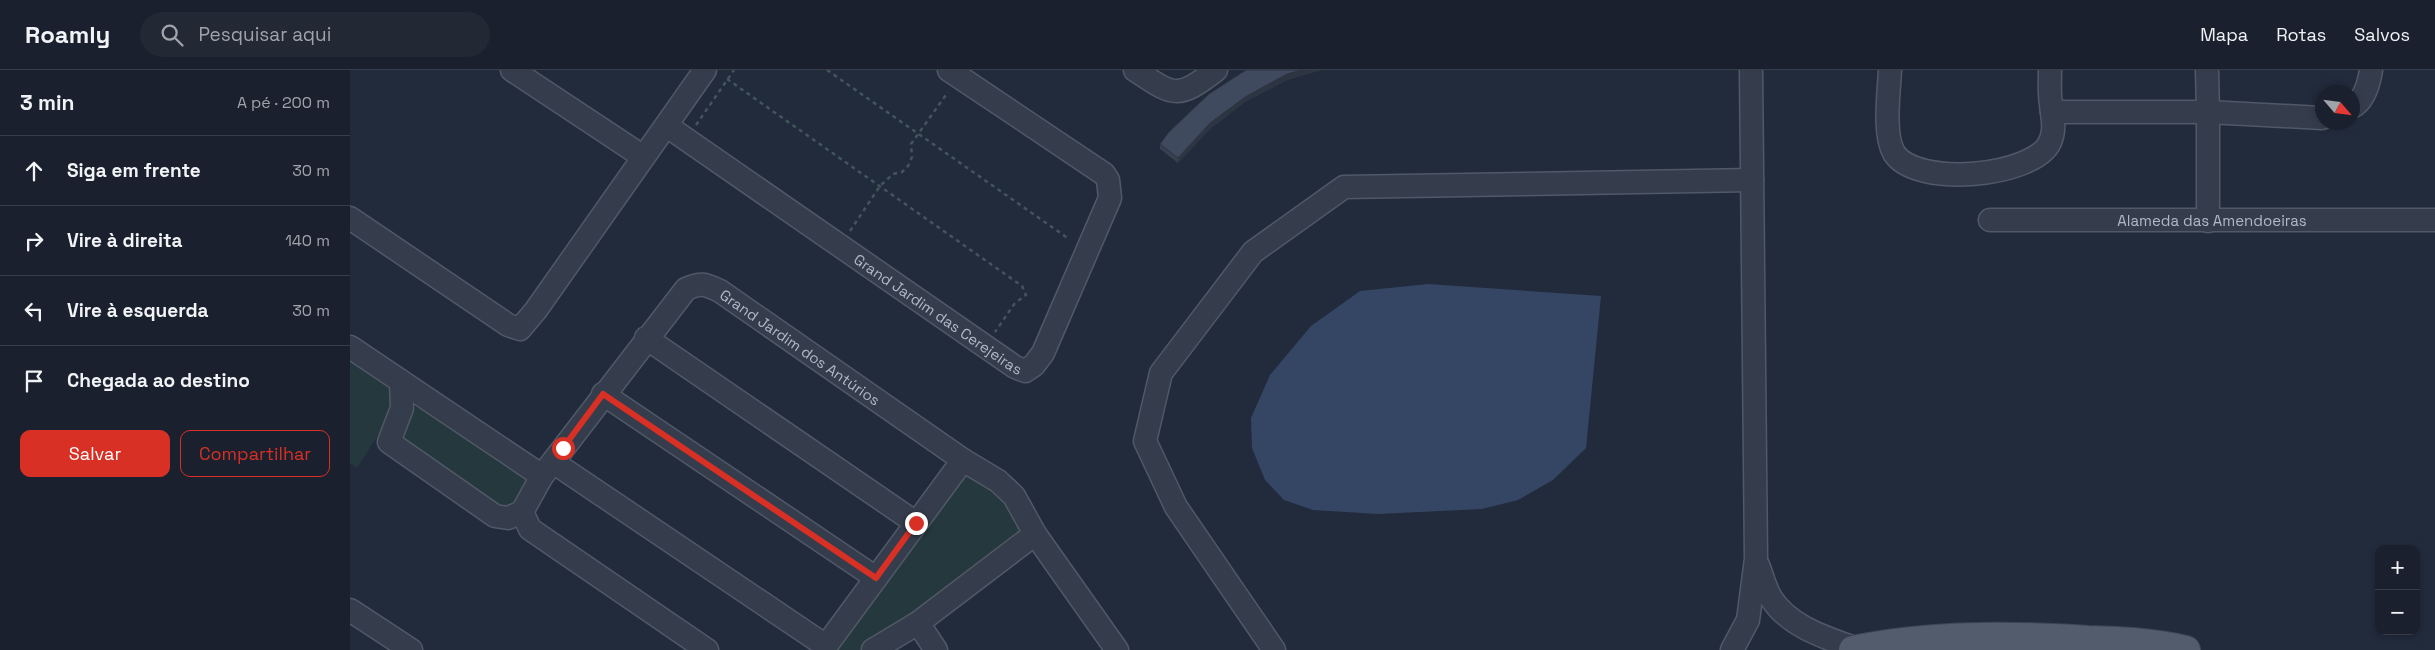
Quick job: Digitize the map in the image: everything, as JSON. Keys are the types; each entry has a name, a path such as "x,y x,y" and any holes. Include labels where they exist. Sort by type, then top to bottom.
{"main road":[{"path":"1855,650 1924,640 2026,636 2161,644 2186,650"}],"street":[{"path":"512,70 642,156"},
{"path":"350,218 508,325 520,329 536,310 642,156 667,126 704,70"},
{"path":"1135,70 1172,93 1185,91 1216,70"},
{"path":"1732,650 1748,620 1756,559 1751,70"},
{"path":"1890,70 1888,133 1894,153 1914,168 1958,175 1998,170 2030,161 2043,153 2050,141 2055,124 2052,112 2050,70"},
{"path":"2207,70 2208,222"},
{"path":"2360,102 2369,83 2371,70"},
{"name":"Grand Jardim das Cerejeiras","path":"667,126 989,349 1015,366 1025,370 1034,365 1043,353 1110,198 1110,187 1104,174 954,73"},
{"path":"2052,112 2208,112 2315,118"},
{"path":"1274,650 1176,507 1145,441 1162,373 1254,252 1344,187 1752,180"},
{"name":"Alameda das Amendoeiras","path":"1990,220 2208,222 2272,219 2435,220"},
{"name":"Grand Jardim dos Antúrios","path":"522,512 548,469 646,338 686,288 699,283 720,291 844,374 963,460 998,481 1014,496 1035,534 1117,650"},
{"path":"646,338 916,523"},
{"path":"350,348 401,382 548,469 825,648 963,460"},
{"path":"401,382 402,408 389,442 495,516 508,518 522,512 530,528 707,650"},
{"path":"603,394 876,578"},
{"path":"873,650 918,623 1035,534"},
{"path":"1756,559 1771,598 1786,615 1822,636 1855,650"},
{"path":"350,610 411,650"},
{"path":"918,623 936,650"}],"path":[{"path":"692,131 734,70"},
{"path":"827,70 1069,239"},
{"path":"840,245 880,186 893,174 902,172 908,166 912,158 911,144 954,73"},
{"path":"727,79 1022,286 1026,294 1015,303 994,333 989,349"}],"green space":[{"path":"350,355 390,382 397,406 357,468 350,463"},
{"path":"419,407 523,474 527,480 520,499 501,509 402,439 413,409"},
{"path":"966,471 1009,496 1022,535 1015,547 860,650 836,650"}],"water":[{"path":"1428,284 1601,296 1586,448 1553,480 1518,500 1482,509 1378,514 1313,510 1284,500 1265,480 1252,448 1251,418 1270,375 1311,326 1360,291"}],"building":[{"path":"1246,70 1302,70 1287,74 1245,97 1210,123 1178,158 1160,144 1169,132 1209,94"}],"route":[{"path":"563,448 603,394 876,578 916,523"}]}
